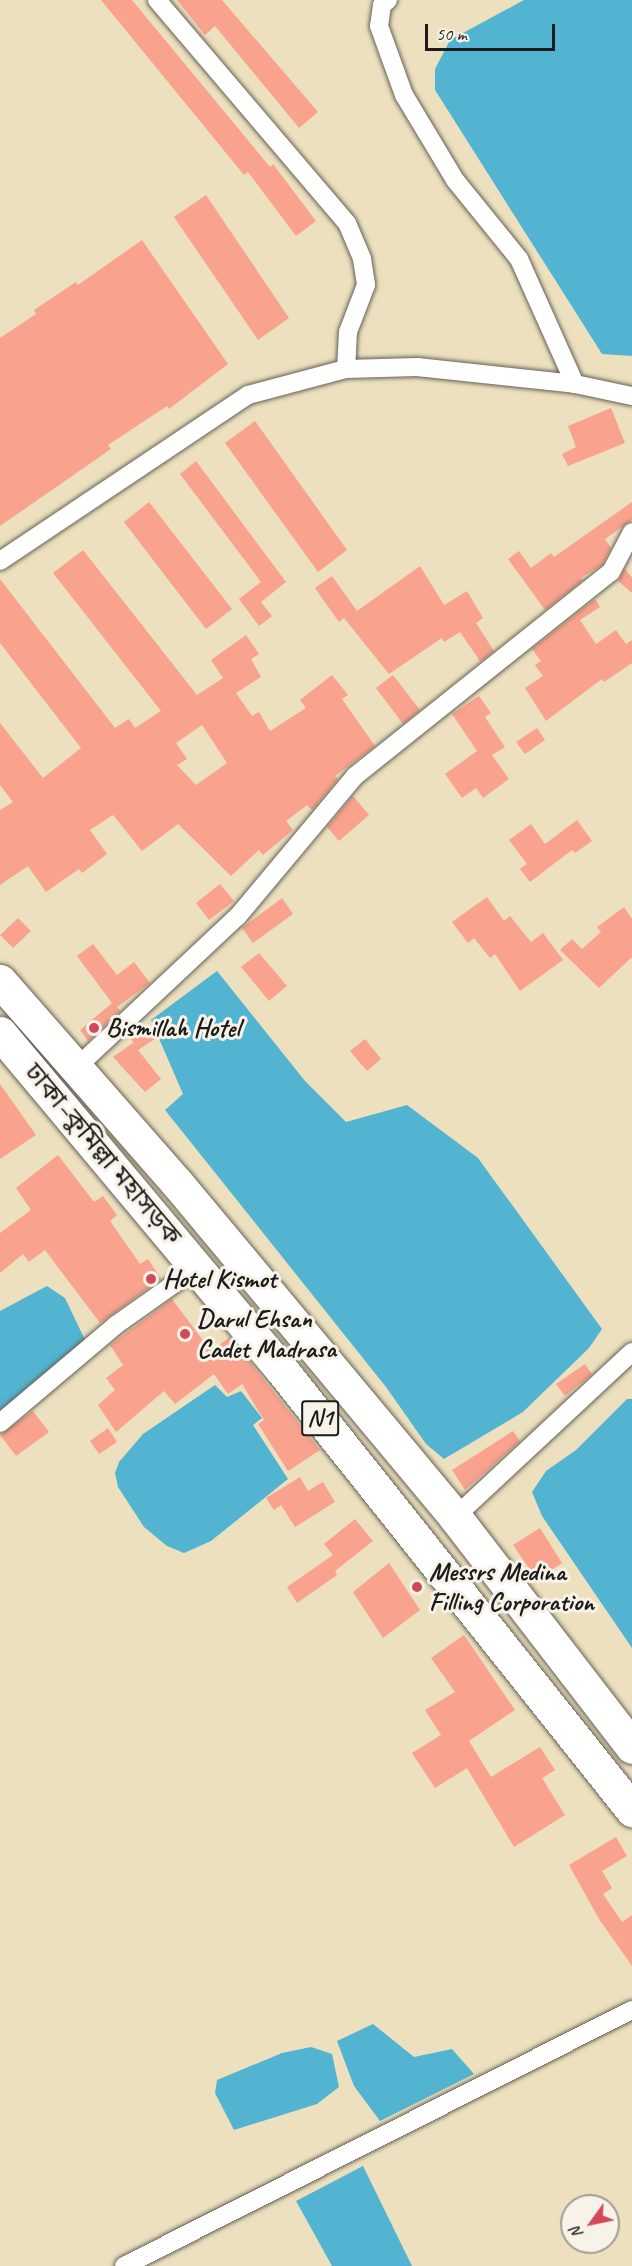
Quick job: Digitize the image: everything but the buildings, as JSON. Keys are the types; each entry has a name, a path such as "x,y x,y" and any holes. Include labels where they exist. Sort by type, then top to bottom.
{"highway":[{"name":"ঢাকা–কুমিল্লা মহাসড়ক","path":"0,981 77,1067 455,1517 632,1747"},
{"name":"ঢাকা–কুমিল্লা মহাসড়ক","path":"0,1033 198,1267 505,1646 632,1810"},
{"path":"505,1646 533,1620"}],"street":[{"path":"158,0 347,223 362,260 366,285 348,332 346,369"},
{"path":"388,0 382,5 379,26 404,95 455,180 519,259 575,384"},
{"path":"0,561 248,395 346,369 417,367 575,384 632,396"},
{"path":"77,1067 238,916 355,776 611,572 632,532"},
{"path":"0,1423 116,1325 198,1267"},
{"path":"455,1517 632,1352"},
{"path":"124,2266 632,2010"}],"water":[{"path":"524,0 632,0 632,356 602,354 435,90 435,69 450,40"},
{"path":"217,971 305,1081 346,1122 407,1105 478,1158 602,1329 589,1348 523,1412 444,1459 426,1444 386,1387 165,1110 183,1094 151,1020"},
{"path":"47,1286 65,1298 86,1342 0,1412 0,1311"},
{"path":"215,1385 227,1397 241,1391 262,1418 253,1425 288,1479 211,1541 184,1553 167,1546 144,1527 118,1487 115,1473 119,1462 143,1434"},
{"path":"627,1399 632,1399 632,1648 542,1516 532,1492 546,1471 576,1450"},
{"path":"373,2024 414,2057 452,2049 474,2074 380,2121 354,2086 337,2041"},
{"path":"311,2047 332,2054 339,2087 317,2104 234,2130 215,2093 217,2080 282,2053"},
{"path":"363,2166 412,2266 332,2266 296,2201"}],"place":[{"name":"Bismillah Hotel","path":"94,1028"},
{"name":"Hotel Kismot","path":"151,1279"},
{"name":"Darul Ehsan Cadet Madrasa","path":"185,1334"},
{"name":"Messrs Medina Filling Corporation","path":"417,1587"}]}
